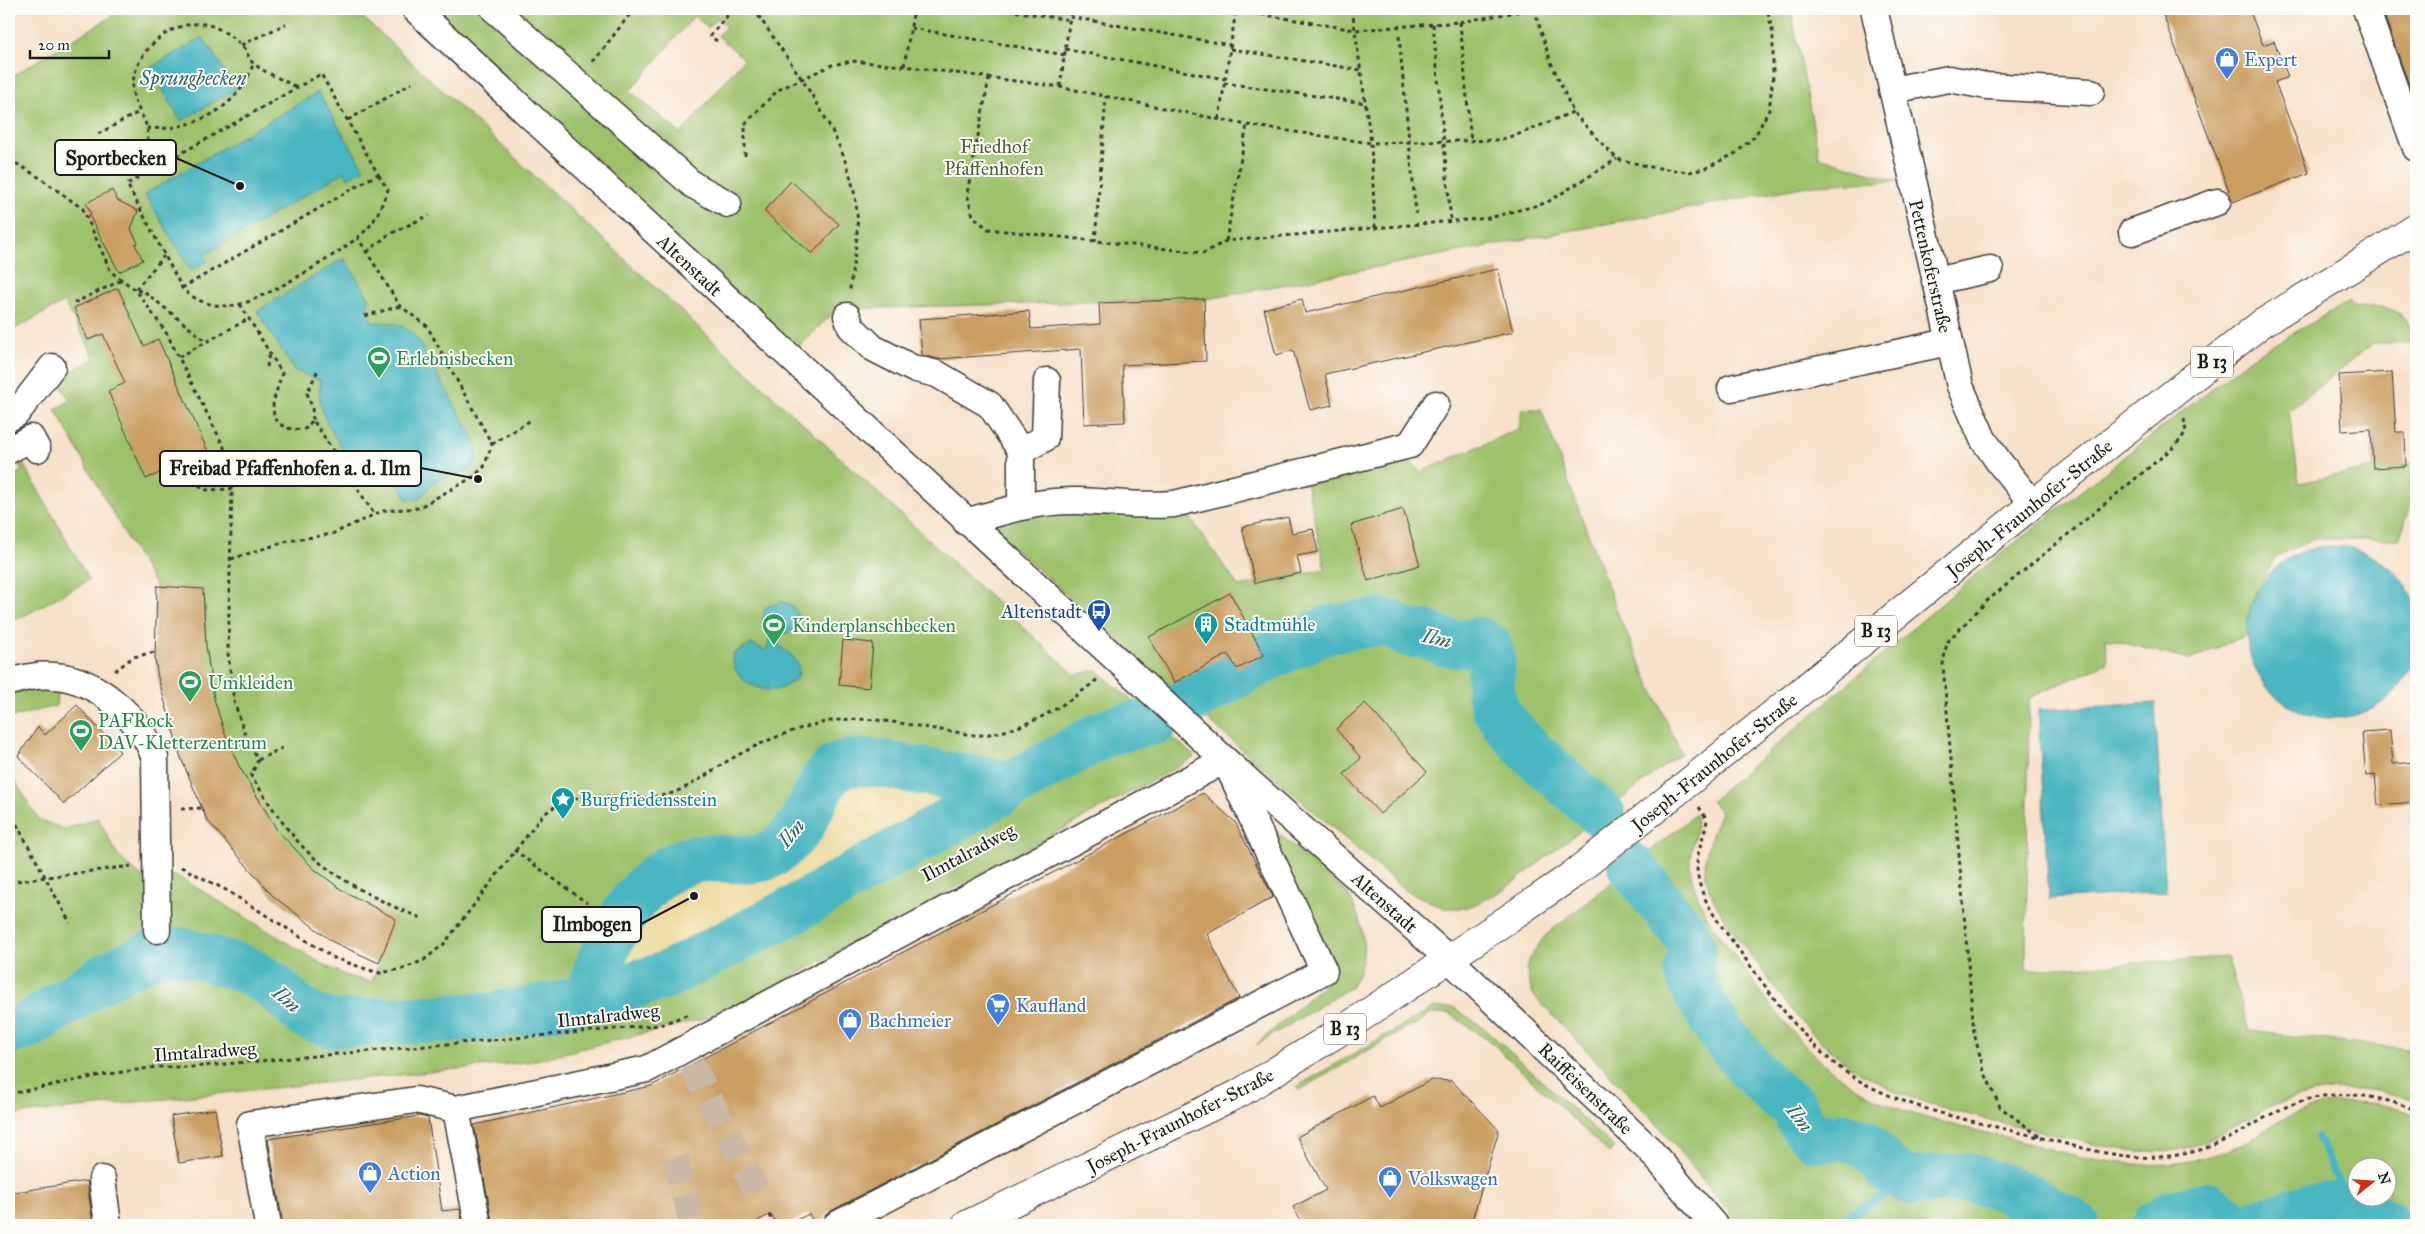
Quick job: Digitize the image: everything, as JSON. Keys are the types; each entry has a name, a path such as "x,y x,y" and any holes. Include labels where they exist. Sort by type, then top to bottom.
{"main road":[{"name":"Joseph-Fraunhofer-Straße","path":"966,1225 1238,1094 1344,1029 1568,878 1685,786 2033,504 2261,324 2416,228"}],"street":[{"name":"Altenstadt","path":"415,9 966,522 1225,760 1449,959"},
{"path":"494,9 693,185 728,204"},
{"name":"Pettenkoferstraße","path":"1874,9 1960,386 1983,439 1998,462 2033,504"},
{"path":"2366,9 2415,142"},
{"path":"1892,90 1949,79 1987,86 2091,92"},
{"path":"2132,232 2217,202"},
{"path":"1935,281 1990,270"},
{"path":"847,316 850,327 873,348 912,368 937,374 990,405 1021,452 1021,506"},
{"path":"1731,388 1949,342"},
{"path":"9,418 16,414 52,367"},
{"path":"1021,452 1045,438 1047,381"},
{"path":"966,522 1021,506 1077,501 1154,506 1194,499 1410,446 1436,404"},
{"path":"9,450 31,438 37,449"},
{"path":"9,682 40,675 54,676 75,680 92,688 120,708 137,727 156,758 157,930"},
{"path":"268,1225 250,1124 416,1100 456,1109 647,1070 688,1057 1225,760 1324,971 836,1225"},
{"name":"Raiffeisenstraße","path":"1449,959 1649,1148 1714,1225"},
{"path":"456,1109 478,1225"},
{"path":"102,1179 108,1225"}],"path":[{"path":"578,82 634,9"},
{"path":"717,41 710,36 733,9"},
{"path":"754,9 801,80 838,141 853,183 858,216 847,316"},
{"path":"904,66 914,9"},
{"path":"1000,9 1070,18 1361,70"},
{"path":"1060,87 1071,9"},
{"path":"1230,9 1355,30 1460,22 1534,9 1550,60 1574,112 1617,159 1651,168 1688,172 1704,169 1736,153 1756,136 1769,110 1773,76 1773,34 1767,9"},
{"path":"1352,9 1370,143 1374,228"},
{"path":"1219,119 1236,10"},
{"path":"1460,22 1471,142"},
{"path":"146,174 143,167 147,147 147,128 139,112 133,92 133,76 138,63 157,40 171,31 203,24 228,35 241,45 253,64 297,88"},
{"path":"241,45 286,24"},
{"path":"1433,24 1451,222"},
{"path":"910,28 1065,55"},
{"path":"1399,36 1416,214"},
{"path":"1066,49 1225,81 1365,103"},
{"path":"745,156 745,124 778,90 832,65 852,62 904,66 1060,87 1247,125 1370,143 1498,140 1522,133 1574,112"},
{"path":"147,128 173,128 188,124 215,112 244,86 253,64"},
{"path":"321,74 348,120 388,190 378,215 358,238 294,278 240,304 201,303 191,297 182,288 127,184 321,74"},
{"path":"989,78 967,194 974,216 988,229 1204,253 1226,241 1451,222 1488,218 1518,212 1546,203 1617,159"},
{"path":"348,120 412,83"},
{"path":"1096,242 1106,96"},
{"path":"98,134 139,112"},
{"path":"1226,241 1247,125"},
{"path":"9,159 40,178 83,209 112,272 136,290 167,334 224,448 232,489 228,653 234,701 244,732 258,760"},
{"path":"182,288 378,174"},
{"path":"367,252 388,235 428,214"},
{"path":"358,238 400,306 427,326 492,444"},
{"path":"136,290 165,256"},
{"path":"74,303 122,280"},
{"path":"136,290 145,292 207,342"},
{"path":"240,304 282,373 273,403 274,418 284,428 291,430 305,428 313,420"},
{"path":"365,316 400,306"},
{"path":"179,357 248,319"},
{"path":"267,367 269,352"},
{"path":"318,370 307,393 312,407 313,420 374,514"},
{"path":"2040,1137 2000,1107 1984,1071 1974,1033 1943,664 1947,642 1987,601 2181,440 2186,432 2186,422 2171,394"},
{"path":"231,559 288,541 332,534 374,514 391,510 418,508 465,482 484,467 492,444 531,420"},
{"path":"185,466 191,478 204,490 232,489"},
{"path":"92,688 133,657 155,652"},
{"path":"9,882 156,864 172,864 199,874 334,958 380,973 402,969 424,960 444,944 514,850 542,816 564,801 588,796 620,798 664,795 688,787 731,759 774,737 821,723 852,718 881,720 981,735 1012,729 1040,718 1078,695 1118,660"},
{"path":"245,778 251,776 258,760 282,748"},
{"path":"251,776 280,818 311,855 356,886 394,908 424,919"},
{"path":"1685,786 1707,820 1697,865 1708,903 1721,927 1767,989 1816,1046 1843,1070 1867,1086 1904,1102 2040,1137 2135,1156 2155,1158 2199,1152 2246,1131 2277,1112 2316,1098 2334,1095 2372,1095 2416,1110"},
{"path":"9,810 70,923"},
{"path":"514,850 587,903"},
{"name":"Ilmtalradweg","path":"9,1094 102,1075 157,1067 192,1067 660,1025 695,1012"},
{"path":"769,1216 774,1225"}],"green space":[{"path":"124,9 354,9 1075,675 1097,670 1195,757 724,1014 527,1062 9,1115 9,771 39,820 65,829 98,818 118,856 144,879 168,875 179,877 324,965 347,976 372,982 379,963 333,942 273,896 207,820 181,758 158,678 155,658 156,586 133,549 55,409 70,401 58,379 95,358 64,302 9,332 9,78"},
{"name":"Friedhof Pfaffenhofen","path":"415,9 1791,9 1819,157 1897,181 1813,185 1207,299 837,309 789,357","holes":["694,16 708,28 717,18 726,26 718,36 744,59 681,134 630,91"]},
{"path":"2348,302 2356,308 2386,308 2402,315 2408,322 2416,343 2373,343 2289,411 2299,483 2373,468 2406,466 2416,461 2416,493 2399,539 2314,539 2276,556 2256,591 2248,618 2248,634 2190,660 2106,638 2107,663 2029,698 2026,970 2227,957 2249,1031 2416,1050 2416,1101 2377,1091 2359,1089 2323,1091 2286,1101 2267,1109 2201,1143 2177,1150 2161,1152 2109,1147 1976,1117 1911,1097 1855,1069 1826,1046 1800,1020 1738,939 1718,908 1706,878 1705,864 1709,844 1721,812 1711,801 1987,565 2252,357"},
{"path":"1522,409 1541,409 1620,619 1681,753 1505,889 1479,903 1464,908 1444,908 1405,890 1208,720 988,525 1028,513 1186,512 1239,587 1325,569 1306,481 1409,461 1421,472 1519,429"},
{"path":"20,458 89,580 9,624 9,478 22,471 16,460"},
{"path":"58,688 56,706 9,718 9,694 29,689"},
{"path":"1696,814 1697,821 1690,857 1690,869 1697,894 1708,919 1794,1034 1826,1066 1863,1092 1897,1108 1952,1125 2087,1158 2151,1165 2183,1162 2219,1153 2233,1148 2257,1136 2271,1126 2308,1109 2345,1103 2381,1105 2416,1117 2416,1225 1740,1225 1657,1124 1534,996 1527,970 1535,950 1546,935"},
{"path":"1259,816 1347,893 1358,916 1363,940 1363,952 1357,976 1351,987 1256,1045 1338,972"},
{"path":"1453,1007 1484,1028 1614,1147 1609,1153 1493,1044 1449,1013 1427,1015 1418,1025 1410,1026 1300,1090 1296,1087 1433,1008"}],"sand":[{"path":"848,771 973,792 801,889 757,911 712,932 620,966 617,954 638,919 686,878 705,869 741,869 767,862 791,851 824,806 837,779"}],"water":[{"name":"Sprungbecken","path":"203,37 236,89 181,121 150,68"},
{"path":"318,92 364,169 348,178 344,172 204,255 208,261 191,271 145,194"},
{"name":"Erlebnisbecken","path":"344,258 370,299 367,306 372,323 393,323 402,326 417,338 425,355 426,366 431,366 435,370 475,440 476,461 472,467 467,471 436,481 416,500 407,499 389,467 383,475 375,480 367,480 357,475 356,459 348,457 326,421 320,402 321,381 294,370 257,311"},
{"path":"2325,546 2341,546 2374,556 2394,571 2409,591 2417,615 2419,632 2417,649 2409,673 2394,693 2374,708 2358,714 2341,718 2325,718 2292,708 2267,687 2257,673 2251,657 2247,640 2247,624 2257,591 2278,566 2292,556 2308,550"},
{"name":"Kinderplanschbecken","path":"782,602 793,606 799,618 795,630 780,636 779,646 794,658 798,666 798,677 781,688 766,690 751,685 739,675 733,661 734,653 752,644 764,650 768,647 770,633 763,624 766,607"},
{"path":"2155,703 2166,892 2049,899 2038,710"}],"building":[{"path":"2161,9 2249,9 2263,45 2274,41 2288,77 2275,82 2309,173 2233,202"},
{"path":"2382,9 2416,9 2416,104"},
{"path":"791,181 839,224 812,254 764,211"},
{"path":"112,190 117,200 138,211 131,229 138,243 135,244 143,260 119,272 89,215 91,214 86,203"},
{"path":"1498,269 1513,332 1325,374 1332,405 1310,410 1293,350 1276,355 1264,309 1302,299 1305,313"},
{"path":"118,288 144,346 158,339 208,452 146,479 108,391 125,383 103,334 88,340 74,308"},
{"path":"1204,299 1206,361 1122,365 1125,422 1084,424 1081,349 938,359 922,355 919,319 1029,311 1031,329 1100,324 1099,303"},
{"path":"2392,372 2396,432 2405,432 2406,466 2373,468 2371,429 2342,431 2339,375"},
{"path":"1403,509 1420,565 1368,581 1351,525"},
{"path":"1288,517 1292,533 1313,529 1318,552 1297,556 1301,573 1255,583 1242,527"},
{"path":"157,586 203,589 206,646 214,699 225,734 239,766 277,830 314,869 342,890 396,919 379,963 333,942 273,896 207,820 181,758 158,678 155,658"},
{"name":"Stadtmühle","path":"1230,593 1264,655 1237,669 1228,654 1174,683 1149,637"},
{"path":"843,640 873,643 869,688 839,685"},
{"path":"1365,703 1427,772 1380,814 1344,774 1361,758 1336,729"},
{"path":"77,705 120,752 64,804 18,756 38,727 45,735"},
{"path":"2390,730 2393,764 2416,762 2416,802 2378,805 2375,775 2366,776 2362,732"},
{"path":"1203,793 1235,822 1273,897 1207,934 1239,998 829,1212 818,1225 815,1225 809,1214 786,1225 777,1225 771,1214 750,1225 493,1225 474,1125 651,1086"},
{"path":"1431,1080 1452,1081 1499,1130 1473,1217 1458,1225 1303,1225 1293,1207 1326,1190 1297,1137 1373,1096 1380,1108"},
{"path":"215,1109 223,1156 179,1163 171,1116"},
{"path":"419,1116 428,1118 442,1211 460,1209 463,1225 283,1225 268,1139"},
{"path":"87,1181 93,1225 9,1225 9,1193"}],"waterway":[{"name":"Ilm","path":"1188,701 1272,655 1329,629 1379,622 1391,624 1410,634 1426,634 1444,642 1459,644 1479,641 1488,646 1492,669 1491,695 1500,715 1511,730 1541,761 1602,815"},
{"name":"Ilm","path":"9,1031 31,1024 101,979 130,964 155,953 182,951 245,969 271,984 306,1015 332,1024 491,1016 555,1006 609,992 667,975 793,910 1099,736 1120,728 1155,721"},
{"name":"Ilm","path":"589,997 603,955 614,933 640,893 657,877 676,865 698,859 740,860 770,855 782,847 798,830 828,775 841,765 858,762 876,763 1013,785"},
{"name":"Ilm","path":"1631,866 1687,936 1693,952 1687,970 1697,994 1721,1033 1749,1067 1776,1094 1792,1105 1802,1124 1815,1138 1846,1137 1862,1142 1887,1169 1910,1181 1968,1177 2001,1187 2037,1202 2076,1225"},
{"path":"2318,1137 2350,1208"},
{"path":"1832,1225 1910,1181"},
{"name":"Ilm","path":"2156,1225 2168,1216 2207,1205 2235,1225"},
{"name":"Ilm","path":"2251,1225 2287,1214 2327,1206 2350,1208 2389,1225"}],"tunnel":[{"path":"692,1064 756,1190"},
{"path":"675,1157 693,1225"}],"place":[{"name":"Expert","path":"2227,80"},
{"name":"Sportbecken","path":"240,186"},
{"name":"Erlebnisbecken","path":"379,379"},
{"name":"Freibad Pfaffenhofen a. d. Ilm","path":"478,479"},
{"name":"Altenstadt","path":"1099,632"},
{"name":"Stadtmühle","path":"1206,645"},
{"name":"Kinderplanschbecken","path":"774,646"},
{"name":"Umkleiden","path":"190,703"},
{"name":"PAFRock DAV-Kletterzentrum","path":"81,752"},
{"name":"Burgfriedensstein","path":"563,820"},
{"name":"Ilmbogen","path":"694,896"},
{"name":"Kaufland","path":"998,1026"},
{"name":"Bachmeier","path":"850,1041"},
{"name":"Action","path":"370,1194"},
{"name":"Volkswagen","path":"1390,1199"}]}
